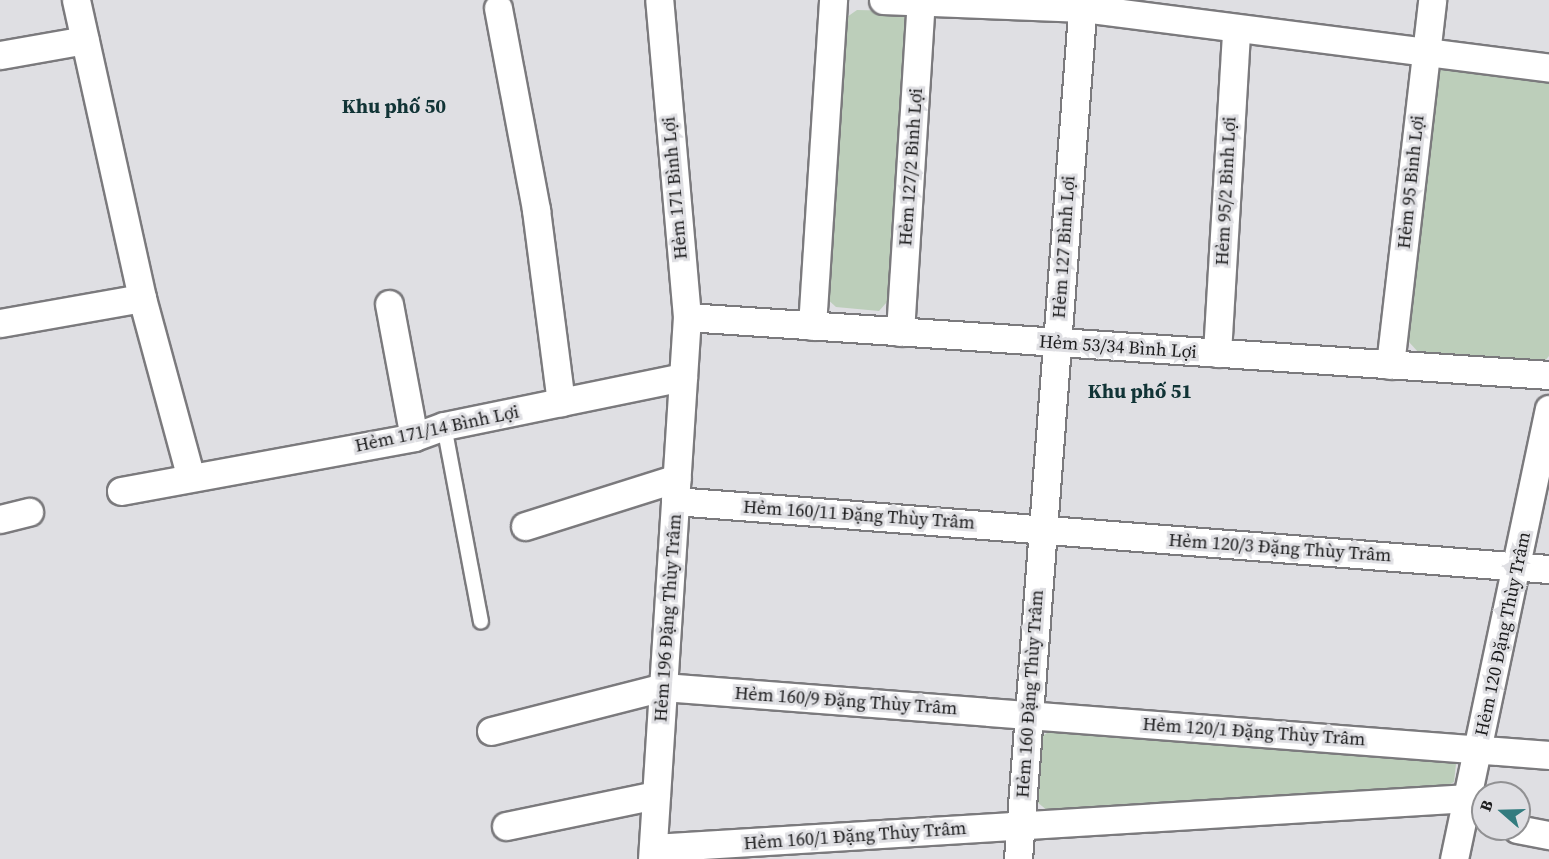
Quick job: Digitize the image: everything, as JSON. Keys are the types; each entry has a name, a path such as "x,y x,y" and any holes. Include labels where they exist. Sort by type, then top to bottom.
{"street":[{"path":"76,0 142,298 190,475"},
{"name":"Hẻm 171 Bình Lợi","path":"659,0 687,317 683,377"},
{"path":"812,326 833,0"},
{"path":"884,0 1083,4 1236,28 1549,68"},
{"name":"Hẻm 95 Bình Lợi","path":"1390,365 1432,0"},
{"name":"Hẻm 127/2 Bình Lợi","path":"900,332 921,2"},
{"name":"Hẻm 127 Bình Lợi","path":"1043,530 1083,4"},
{"path":"498,8 536,210 561,402"},
{"name":"Hẻm 95/2 Bình Lợi","path":"1217,353 1236,28"},
{"path":"0,55 84,40"},
{"path":"0,323 142,298"},
{"path":"389,304 414,437"},
{"name":"Hẻm 53/34 Bình Lợi","path":"687,317 1549,375"},
{"name":"Hẻm 171/14 Bình Lợi","path":"121,491 190,475 414,437 444,426 683,377"},
{"name":"Hẻm 196 Đặng Thùy Trâm","path":"653,854 683,377"},
{"name":"Hẻm 120 Đặng Thùy Trâm","path":"1475,781 1479,749 1549,409"},
{"path":"525,526 676,489"},
{"name":"Hẻm 160/11 Đặng Thùy Trâm","path":"676,489 1043,530"},
{"path":"0,519 29,512"},
{"name":"Hẻm 120/3 Đặng Thùy Trâm","path":"1043,530 1549,569"},
{"name":"Hẻm 160 Đặng Thùy Trâm","path":"1018,859 1043,530"},
{"name":"Hẻm 160/9 Đặng Thùy Trâm","path":"491,731 663,687 1029,714"},
{"name":"Hẻm 120/1 Đặng Thùy Trâm","path":"1029,714 1549,754"},
{"path":"506,826 656,795"},
{"path":"1020,826 1471,813"},
{"name":"Hẻm 120 Đặng Thùy Trâm","path":"1454,859 1471,813"},
{"name":"Hẻm 160/1 Đặng Thùy Trâm","path":"653,854 1020,826"},
{"path":"1531,832 1549,835"}],"lane":[{"path":"444,426 481,622"}],"green space":[{"path":"857,10 901,11 908,21 887,302 879,311 836,307 825,297 847,17"},
{"path":"1447,66 1549,79 1549,356 1542,364 1420,354 1408,341 1436,73"},
{"path":"1054,729 1445,759 1456,764 1454,782 1441,789 1048,811 1037,802 1042,736"}],"district":[{"name":"Khu phố 50","path":"394,106"},
{"name":"Khu phố 51","path":"1140,391"}]}
